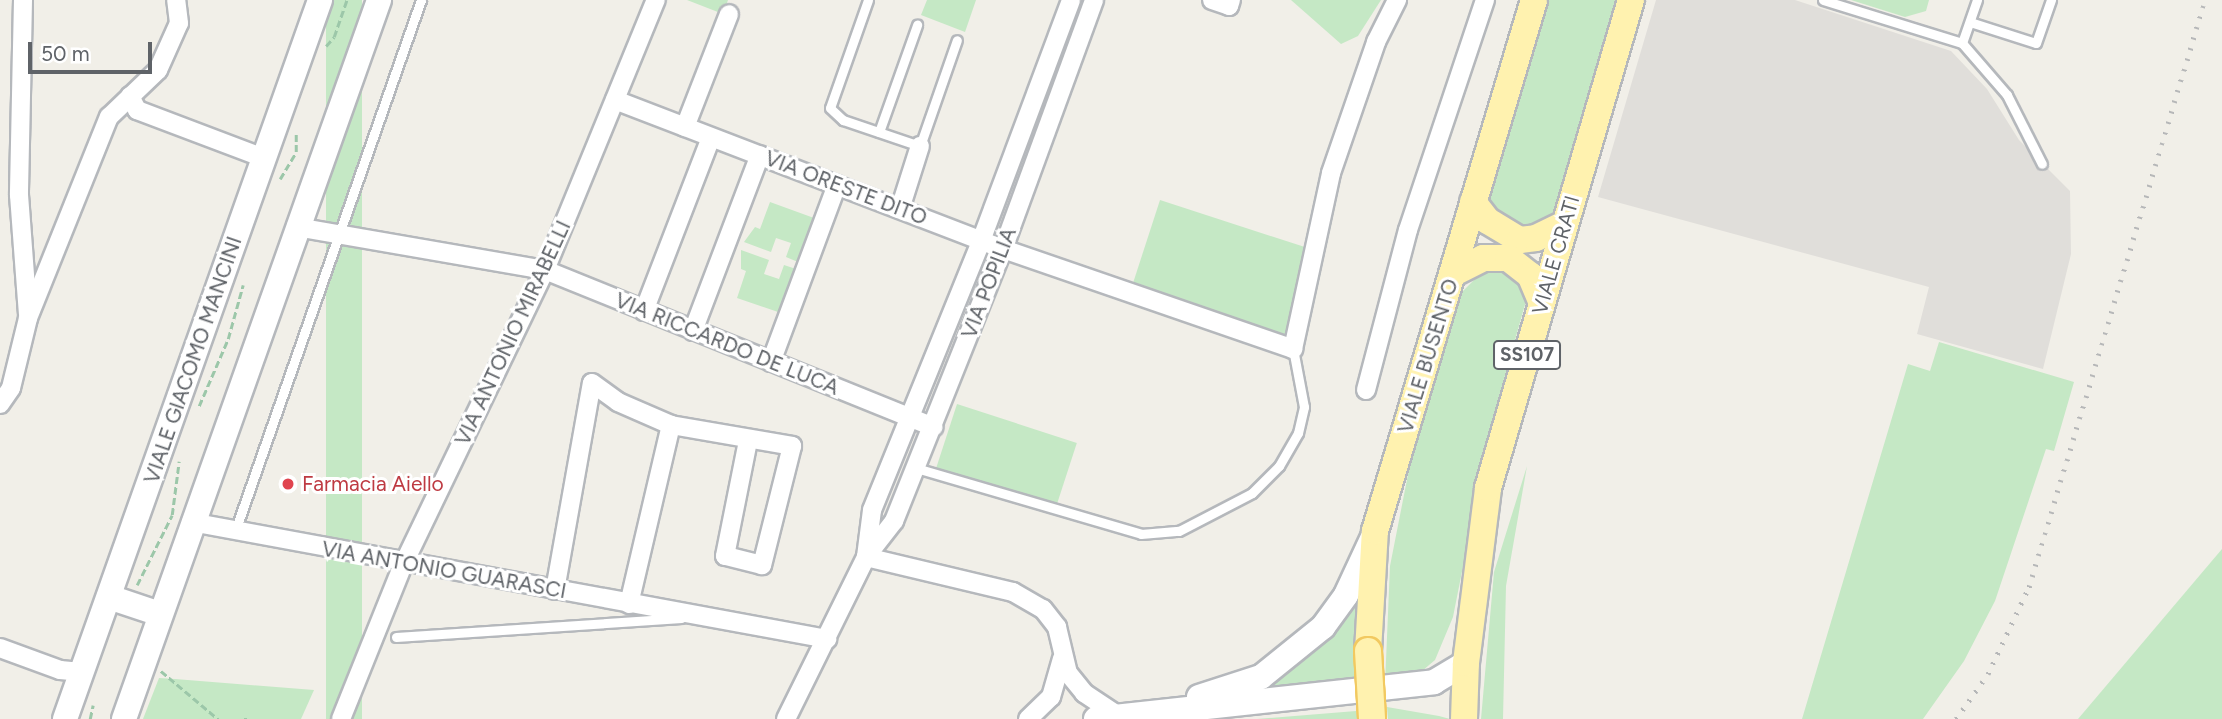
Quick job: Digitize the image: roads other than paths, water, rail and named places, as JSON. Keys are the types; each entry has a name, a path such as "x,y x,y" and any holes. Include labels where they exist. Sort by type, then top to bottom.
{"main road":[{"name":"VIALE BUSENTO","path":"1372,719 1368,651 1375,531 1534,0"},
{"name":"VIALE CRATI","path":"1464,719 1466,663 1488,488 1631,0"},
{"path":"1474,202 1495,227 1520,240 1536,238 1565,223"},
{"path":"1452,274 1483,258 1508,258 1530,275 1542,303"}],"street":[{"path":"23,0 19,195 28,318"},
{"name":"VIALE GIACOMO MANCINI","path":"65,719 63,672 109,597 320,0"},
{"path":"124,719 191,522 379,0"},
{"name":"VIA ANTONIO MIRABELLI","path":"341,719 403,565 545,270 656,0"},
{"name":"VIA POPILIA","path":"866,557 872,510 981,241 1071,0"},
{"name":"VIA POPILIA","path":"786,719 866,557 894,521 1003,249 1094,0"},
{"path":"1212,0 1228,6 1230,0"},
{"path":"1293,349 1331,173 1376,42 1397,0"},
{"path":"1366,390 1408,230 1485,0"},
{"path":"0,404 10,388 28,318 109,117 130,96 147,86 158,71 180,23 179,4"},
{"path":"685,127 729,14"},
{"path":"130,96 137,110 264,159"},
{"name":"VIA ORESTE DITO","path":"615,100 981,241 1293,349"},
{"path":"644,311 711,137"},
{"path":"900,209 920,146"},
{"path":"694,331 761,155"},
{"path":"771,362 837,185"},
{"name":"VIA RICCARDO DE LUCA","path":"296,228 545,270 933,427"},
{"path":"555,590 592,383 618,402 671,425 748,441 792,446 762,565 725,556 748,441"},
{"path":"629,604 671,425"},
{"name":"VIA ANTONIO GUARASCI","path":"191,522 403,565 827,639"},
{"path":"1159,716 1261,677 1294,653 1323,627 1346,595 1375,531"},
{"path":"866,557 1013,592 1043,609 1057,627 1068,673 1084,693 1120,717"},
{"path":"109,597 160,614"},
{"path":"0,648 63,672"},
{"path":"1028,719 1051,697 1060,676 1063,648"},
{"path":"1096,719 1159,716 1434,681 1466,663"}],"lane":[{"path":"235,531 421,0"},
{"path":"868,0 830,108 843,120 920,146 957,40"},
{"path":"1823,0 1962,43 2007,96 2042,163"},
{"path":"1962,43 1977,0"},
{"path":"1970,22 2036,43 2051,0"},
{"path":"879,132 917,25"},
{"path":"916,468 1141,534 1179,531 1252,493 1279,466 1298,433 1304,407 1293,349"},
{"name":"VIA ANTONIO GUARASCI","path":"396,638 697,617"}],"railway":[{"path":"1956,719 1988,674 2029,587 2205,0"}],"place":[{"name":"Farmacia Aiello","path":"288,484"}]}
